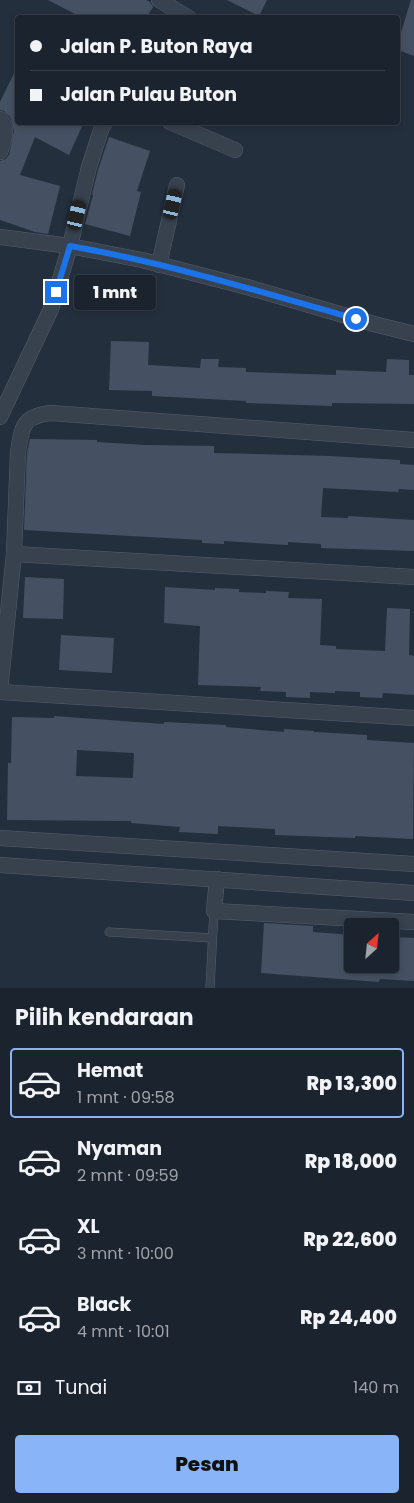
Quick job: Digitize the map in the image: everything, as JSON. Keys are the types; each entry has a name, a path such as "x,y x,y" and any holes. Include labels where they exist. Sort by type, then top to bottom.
{"street":[{"path":"159,0 181,12"},
{"path":"0,120 5,126 6,136 0,152"},
{"path":"0,417 51,309 70,246 89,167 104,125"},
{"path":"177,125 235,150"},
{"path":"159,265 177,185"},
{"path":"0,236 70,246 159,265 247,287 414,334"},
{"path":"414,440 51,413 36,415 26,422 18,452 14,554 0,691 414,718"},
{"path":"14,554 414,577"},
{"path":"0,838 414,864"},
{"path":"0,865 414,894"},
{"path":"217,879 214,911 414,922"}],"lane":[{"path":"210,988 214,911"},
{"path":"109,932 212,938"}],"building":[{"path":"48,0 146,0 153,7 148,15 77,15"},
{"path":"227,0 267,0 260,15"},
{"path":"411,0 414,0 414,56 400,51 400,36"},
{"path":"15,71 15,125 83,125 69,155 35,137 20,175 60,186 48,234 35,232 0,220 0,161 6,159 9,155 14,131 10,117 0,110 0,102"},
{"path":"109,137 150,151 137,191 141,192 130,236 85,224 98,170"},
{"path":"111,341 149,342 148,365 200,368 201,359 219,359 218,367 246,368 246,372 336,375 336,370 386,372 387,359 409,360 409,375 414,375 414,404 332,403 332,406 246,403 246,401 152,396 152,391 109,390"},
{"path":"30,439 97,440 97,442 145,445 214,446 214,453 400,460 400,464 414,465 414,490 399,489 398,492 323,488 321,517 348,518 348,516 414,520 414,551 321,548 321,544 288,542 288,545 224,541 224,544 202,543 202,540 24,530 27,453"},
{"path":"25,577 64,579 63,619 23,618"},
{"path":"165,587 215,590 215,588 239,589 239,592 289,592 288,598 322,599 320,645 336,646 336,649 385,651 387,608 410,609 409,655 414,656 414,695 383,693 382,698 360,697 360,692 335,691 335,693 310,692 310,698 286,697 286,692 260,691 261,687 198,685 200,626 164,623"},
{"path":"61,635 114,638 112,673 59,670"},
{"path":"54,716 164,724 164,722 226,725 226,727 284,732 284,729 314,731 367,735 367,740 414,743 413,839 275,835 275,829 218,826 218,834 179,832 180,827 131,823 131,821 7,820 8,763 11,763 12,717 54,718","holes":["77,750 134,753 133,778 76,776"]},
{"path":"264,923 313,926 313,932 344,934 344,973 399,973 399,937 414,938 414,981 380,979 379,982 261,973"}],"route":[{"path":"56,292 70,246 142,260 247,287 356,319"}]}
